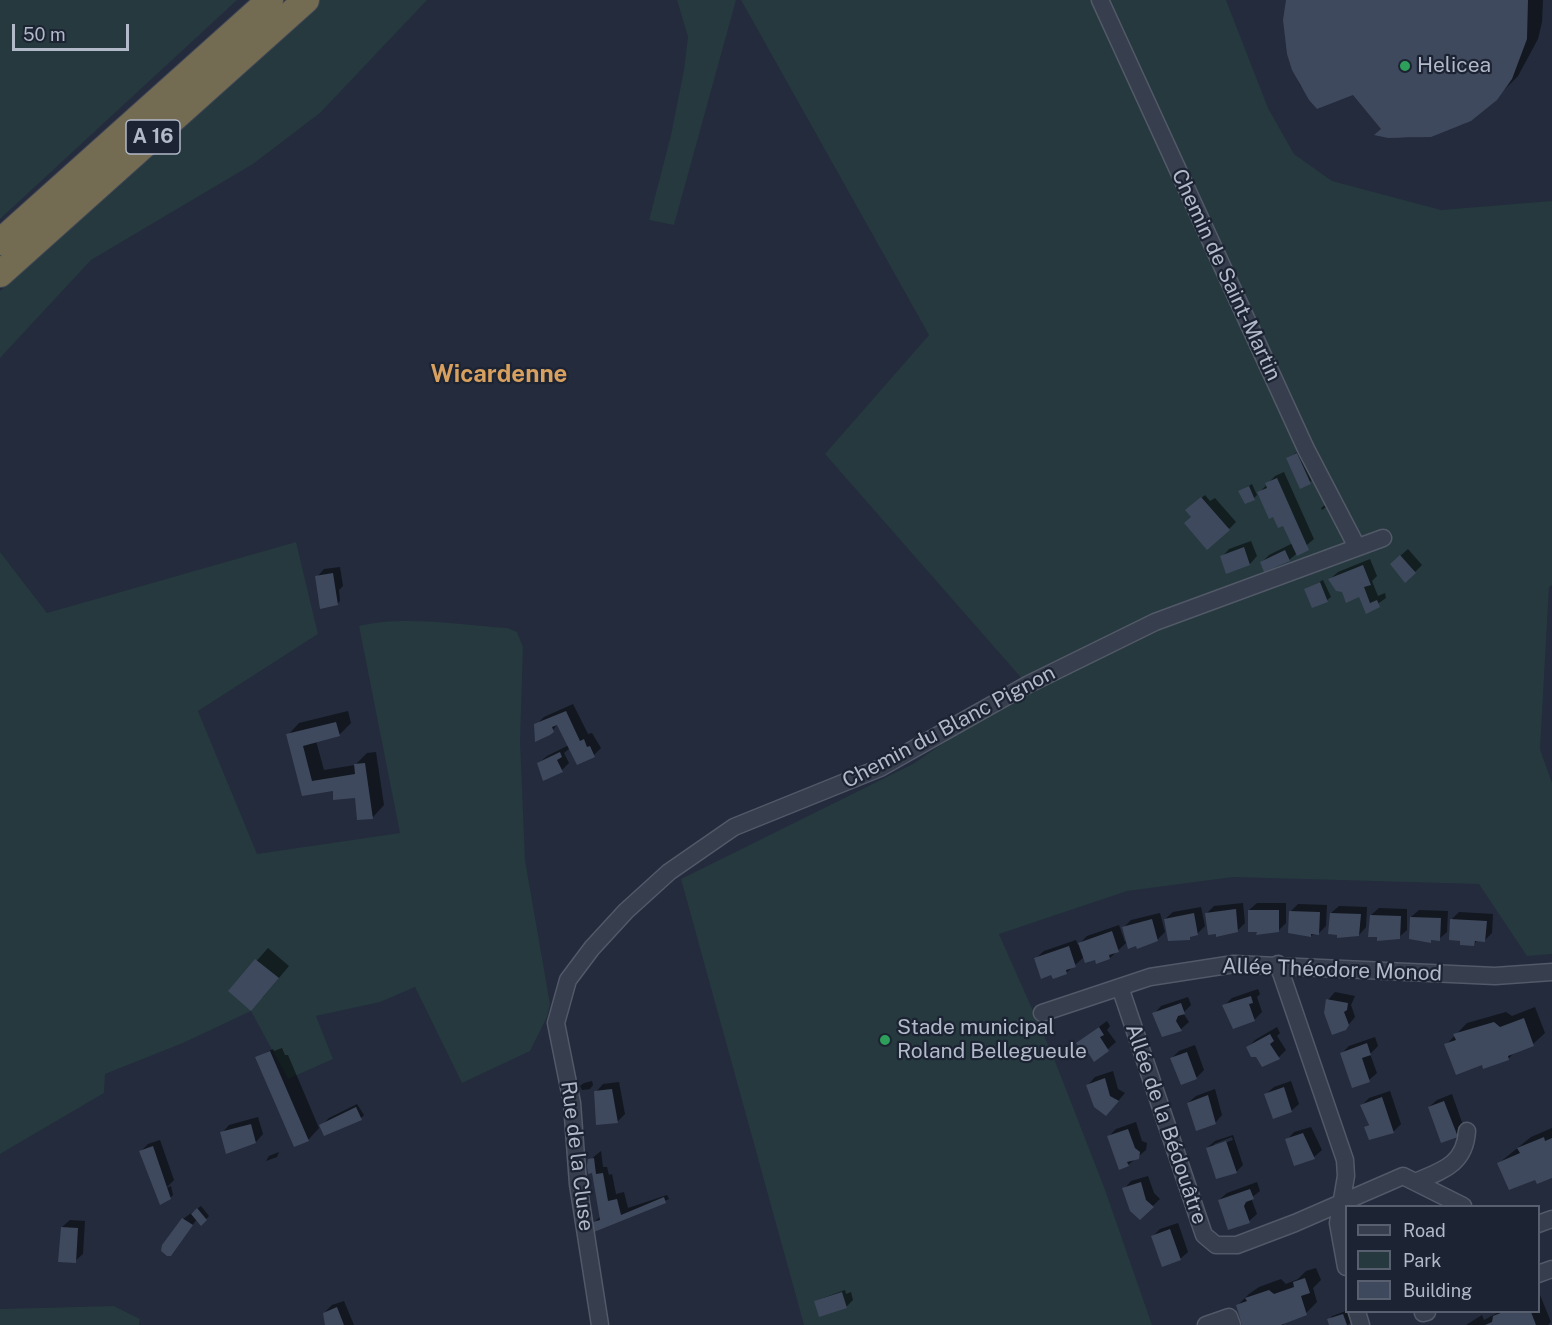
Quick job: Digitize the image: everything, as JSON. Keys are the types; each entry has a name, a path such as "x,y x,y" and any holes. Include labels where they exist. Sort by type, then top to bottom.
{"highway":[{"name":"A 16","path":"0,243 270,0"},
{"name":"A 16","path":"0,274 306,0"}],"street":[{"name":"Chemin de Saint-Martin","path":"1100,0 1306,449 1358,547"},
{"name":"Chemin du Blanc Pignon","path":"564,989 592,948 626,911 669,872 734,827 880,768 1027,685 1155,622 1383,538"},
{"name":"Allée Théodore Monod","path":"1042,1013 1120,987 1185,970 1234,964 1278,964 1484,975 1552,972"},
{"path":"1278,964 1345,1160 1338,1230 1345,1259"},
{"name":"Allée de la Bédouâtre","path":"1120,987 1207,1240 1216,1245 1230,1246 1295,1223 1341,1202"},
{"name":"Rue de la Cluse","path":"564,989 556,1032 572,1103 578,1184 600,1325"},
{"path":"1415,1182 1455,1164 1463,1153 1467,1131"},
{"path":"1341,1202 1403,1176 1461,1205"},
{"path":"1206,1325 1229,1317 1232,1325"}],"green space":[{"path":"0,0 237,0 0,219"},
{"path":"319,0 427,0 320,113 253,164 91,260 0,358 0,291"},
{"path":"677,0 736,0 674,225 649,220 671,135 684,70 688,37"},
{"path":"741,0 1226,0 1268,108 1294,154 1332,181 1441,210 1552,201 1552,585 1549,587 1540,749 1552,783 1552,954 1527,956 1479,884 1233,877 1127,891 999,934 1053,1056 1104,1187 1152,1325 804,1325 681,879 913,764 986,714 1031,689 825,454 929,335"},
{"path":"296,542 318,634 198,711 257,854 400,833 359,626 413,621 507,628 517,632 523,647 520,741 525,860 550,1004 547,1017 530,1051 462,1083 415,987 380,1002 316,1016 333,1059 288,1079 251,1011 183,1043 105,1074 104,1093 0,1154 0,552 47,613"},
{"path":"114,1306 140,1319 139,1325 0,1325 0,1309"}],"building":[{"name":"Helicea","path":"1286,0 1528,0 1527,39 1512,79 1497,100 1471,121 1431,137 1388,138 1374,135 1381,129 1353,95 1317,109 1309,100 1292,70 1287,54 1283,20"},
{"path":"1297,453 1311,484 1300,489 1286,458"},
{"path":"1277,478 1309,550 1297,556 1283,526 1278,528 1273,517 1269,519 1257,492 1267,488 1265,483"},
{"path":"1249,486 1255,500 1245,504 1238,491"},
{"path":"1201,497 1230,530 1207,550 1184,523 1191,517 1185,510"},
{"path":"1244,547 1250,565 1226,574 1220,556"},
{"path":"1285,550 1290,561 1264,572 1260,562"},
{"path":"1400,555 1416,573 1405,583 1390,564"},
{"path":"1363,565 1371,585 1364,587 1370,603 1377,600 1380,607 1366,614 1359,597 1346,603 1342,592 1336,591 1328,579"},
{"path":"333,573 338,605 320,609 315,576"},
{"path":"1320,582 1328,602 1312,608 1304,589"},
{"path":"566,711 580,741 584,739 595,757 577,765 557,725 552,727 554,732 535,742 534,724"},
{"path":"336,722 340,736 303,746 312,781 355,774 354,764 365,763 373,819 357,820 355,798 333,800 333,791 302,796 286,734"},
{"path":"560,752 562,757 557,760 563,772 543,781 537,763"},
{"path":"1236,909 1238,932 1216,937 1216,934 1208,935 1205,913"},
{"path":"1248,910 1279,910 1279,932 1256,935 1257,932 1248,932"},
{"path":"1289,911 1320,912 1319,935 1311,934 1311,937 1288,933"},
{"path":"1194,913 1198,935 1190,937 1190,940 1168,941 1164,919"},
{"path":"1330,913 1361,914 1359,936 1337,938 1337,935 1328,934"},
{"path":"1370,915 1401,916 1400,939 1377,941 1377,937 1368,937"},
{"path":"1410,917 1441,918 1440,941 1431,940 1431,943 1409,939"},
{"path":"1152,919 1158,941 1137,949 1136,946 1128,949 1122,927"},
{"path":"1450,919 1487,921 1485,942 1475,941 1474,946 1460,945 1460,941 1449,940"},
{"path":"1112,931 1119,952 1109,955 1110,959 1096,964 1095,960 1085,963 1078,943"},
{"path":"1069,946 1076,967 1066,970 1067,974 1053,979 1051,975 1041,979 1034,958"},
{"path":"255,959 279,978 251,1011 228,991"},
{"path":"1251,996 1253,1003 1249,1004 1255,1021 1233,1029 1222,1005"},
{"path":"1326,999 1348,1003 1347,1010 1344,1012 1349,1025 1346,1030 1332,1035 1324,1013"},
{"path":"1181,1003 1185,1014 1178,1016 1176,1021 1182,1031 1162,1037 1152,1013"},
{"path":"1524,1018 1534,1046 1508,1056 1509,1060 1483,1069 1482,1065 1456,1075 1444,1044 1456,1040 1453,1034 1494,1022 1500,1027"},
{"path":"1099,1027 1104,1035 1100,1037 1109,1051 1094,1062 1087,1051 1082,1052 1076,1043"},
{"path":"1270,1034 1274,1041 1270,1044 1280,1059 1262,1067 1256,1057 1251,1057 1246,1047"},
{"path":"1367,1043 1371,1055 1362,1058 1370,1082 1352,1088 1340,1053"},
{"path":"270,1051 309,1141 294,1147 255,1057"},
{"path":"1187,1052 1197,1079 1181,1085 1170,1058"},
{"path":"1105,1078 1110,1096 1119,1101 1106,1116 1094,1107 1086,1085"},
{"path":"1284,1087 1292,1112 1273,1119 1264,1094"},
{"path":"612,1089 618,1123 596,1125 594,1091"},
{"path":"1208,1095 1216,1124 1196,1131 1187,1103"},
{"path":"1382,1097 1394,1133 1369,1140 1364,1127 1369,1125 1360,1105"},
{"path":"1444,1101 1458,1137 1441,1143 1428,1107"},
{"path":"356,1107 362,1120 324,1136 319,1125"},
{"path":"251,1124 256,1143 226,1154 220,1132"},
{"path":"1128,1129 1135,1148 1140,1152 1139,1159 1127,1162 1129,1166 1119,1170 1107,1136"},
{"path":"1303,1133 1315,1159 1294,1166 1285,1139"},
{"path":"1544,1137 1545,1141 1552,1138 1552,1178 1537,1184 1535,1180 1509,1190 1497,1163 1520,1153 1517,1148"},
{"path":"1226,1141 1237,1173 1216,1179 1206,1148"},
{"path":"153,1146 171,1199 160,1205 139,1151"},
{"path":"594,1158 596,1174 603,1173 608,1201 617,1199 621,1215 664,1197 666,1203 594,1232 593,1222 600,1220 592,1173 588,1174 587,1165 588,1159"},
{"path":"1141,1182 1146,1200 1154,1207 1140,1220 1130,1211 1122,1188"},
{"path":"1250,1189 1254,1199 1246,1202 1244,1206 1250,1223 1228,1230 1218,1200"},
{"path":"197,1208 207,1220 201,1226 191,1214"},
{"path":"182,1218 193,1225 171,1256 167,1256 161,1251 162,1245"},
{"path":"61,1227 78,1228 76,1263 58,1262"},
{"path":"1170,1229 1181,1260 1162,1267 1151,1236"},
{"path":"1305,1278 1310,1293 1301,1296 1307,1315 1281,1325 1242,1325 1236,1305 1247,1301 1245,1298 1269,1290 1274,1294 1294,1287 1293,1282"},
{"path":"842,1292 847,1308 819,1317 814,1301"},
{"path":"337,1307 344,1325 325,1325 323,1313"},
{"path":"1500,1313 1531,1313 1536,1325 1485,1325 1492,1322 1493,1316"},
{"path":"1343,1314 1347,1325 1329,1325 1327,1319"}],"place":[{"name":"Helicea","path":"1405,66"},
{"name":"Stade municipal Roland Bellegueule","path":"885,1040"}],"district":[{"name":"Wicardenne","path":"499,375"}]}
